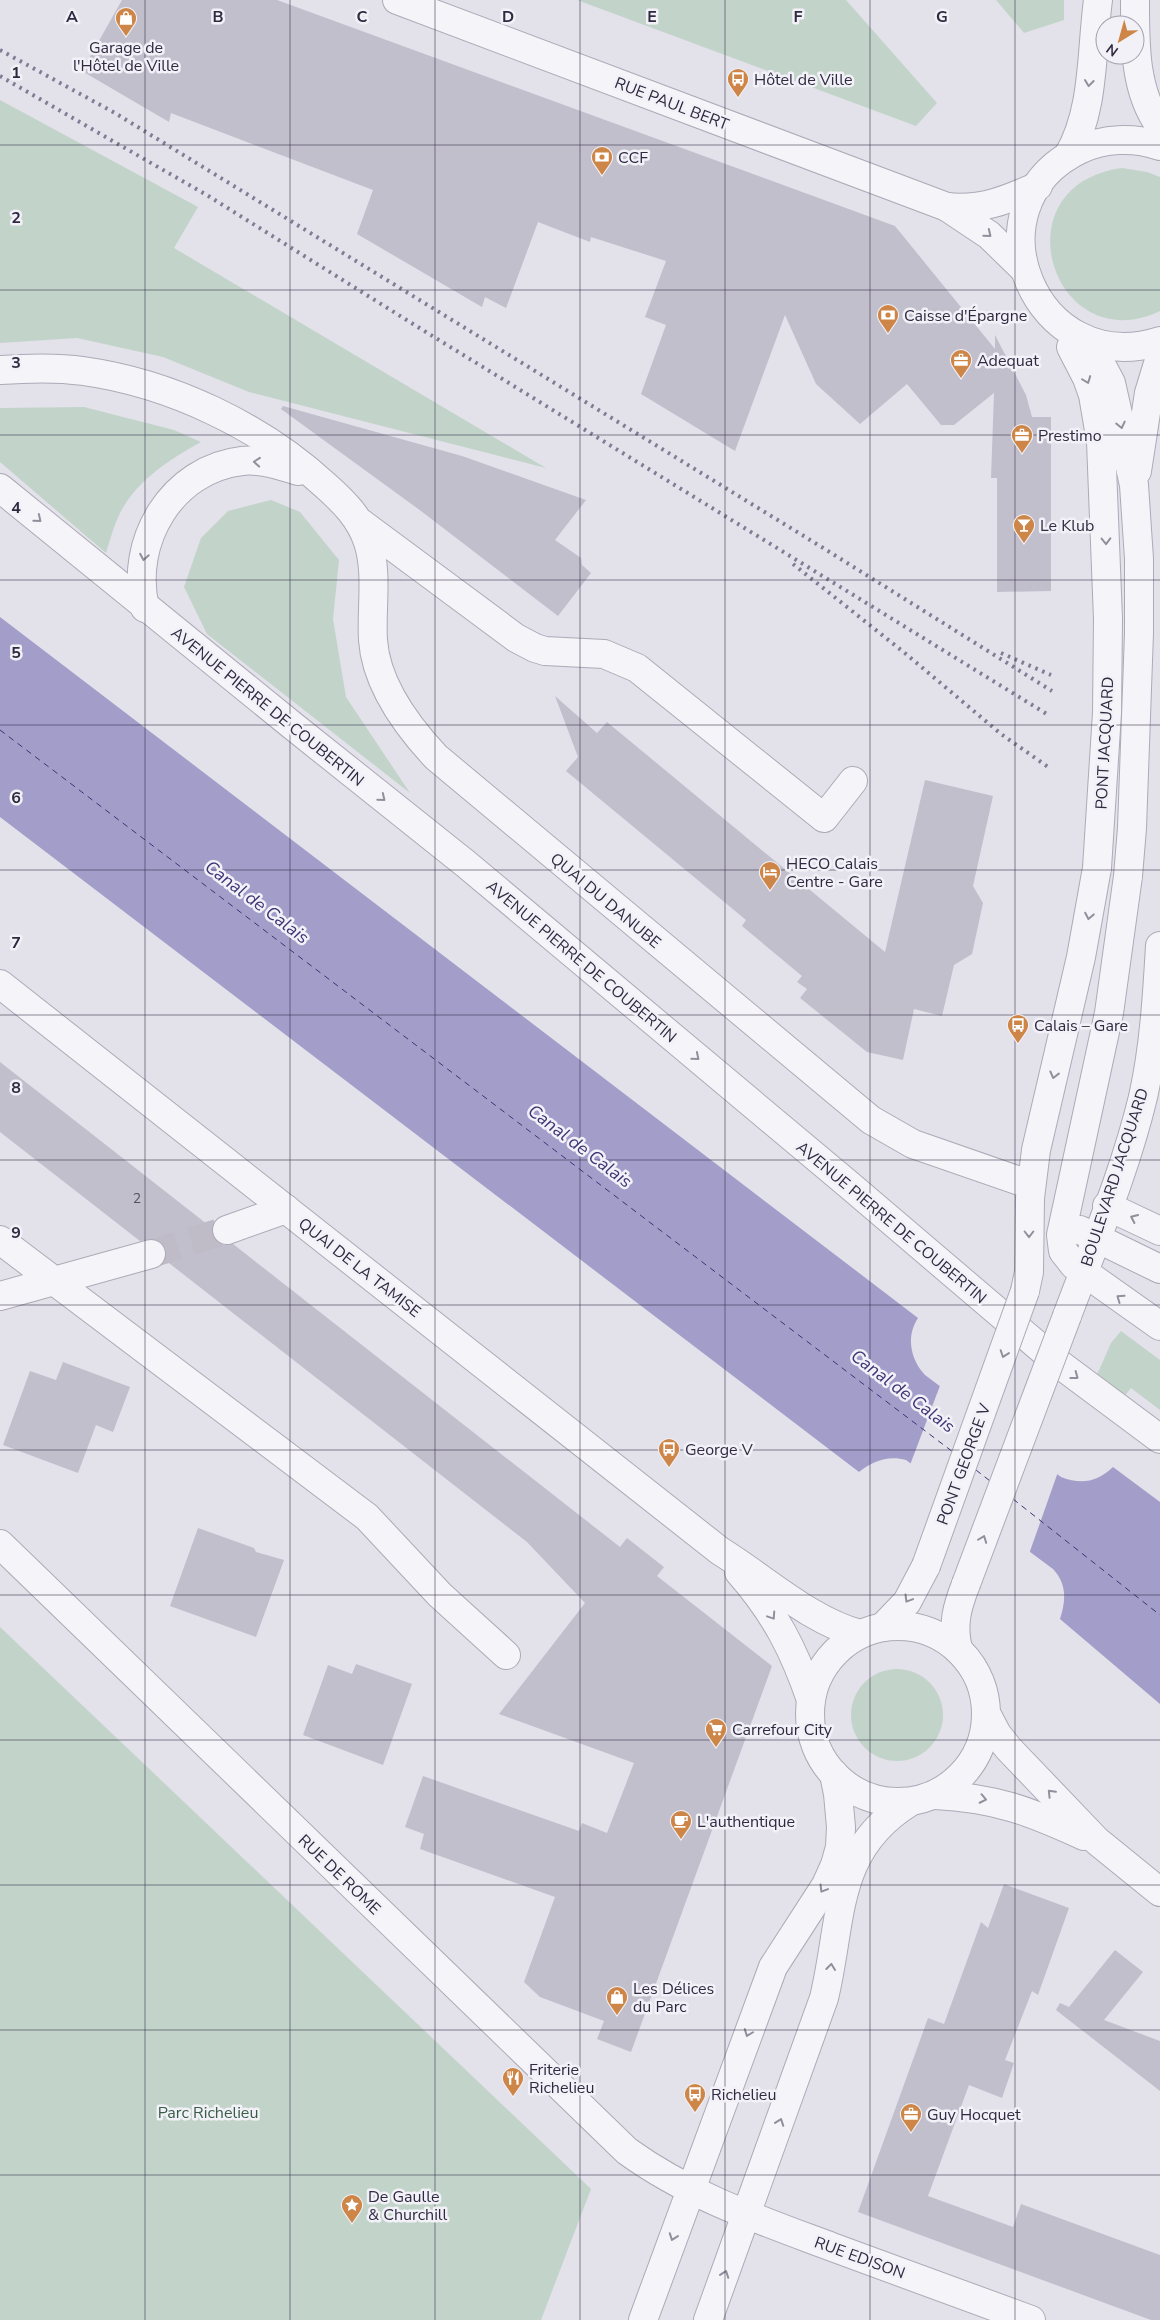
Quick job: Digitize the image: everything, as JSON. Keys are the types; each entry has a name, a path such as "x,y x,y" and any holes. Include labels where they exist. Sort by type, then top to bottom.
{"street":[{"name":"RUE PAUL BERT","path":"397,0 948,207 989,235 1024,270"},
{"path":"1068,156 1076,143 1083,120 1098,0"},
{"path":"1135,0 1136,46 1141,82 1144,94 1160,126"},
{"path":"1160,146 1140,141 1112,141 1085,147 1055,166 1038,186 1026,209 1022,227 1021,253 1030,287 1039,302 1101,364 1111,383 1134,484 1139,559 1139,633 1132,828 1128,876 1109,1013 1061,1235 1063,1251 1069,1261 1160,1326"},
{"name":"RUE PAUL BERT","path":"948,207 962,208 993,204 1038,186"},
{"path":"1067,329 1100,344 1116,347 1140,346 1160,341"},
{"name":"PONT JACQUARD","path":"1031,1185 1036,1150 1081,956 1097,868 1107,705 1106,531 1098,423 1087,378 1067,329"},
{"path":"1134,484 1149,393 1160,356"},
{"name":"QUAI DU DANUBE","path":"0,370 44,368 83,371 164,391 206,408 244,428 307,468 333,492 361,523 372,562 373,642 380,670 389,692 414,734 436,758 871,1120 900,1138 921,1148 1031,1185"},
{"name":"QUAI DU DANUBE","path":"145,608 141,591 142,571 151,530 162,510 191,479 225,464 260,461 304,473 333,492"},
{"name":"AVENUE PIERRE DE COUBERTIN","path":"0,488 145,608 466,864 848,1184 1058,1363 1160,1439"},
{"path":"361,523 516,638 535,648 556,652 604,654 637,668 824,818 853,781"},
{"name":"BOULEVARD JACQUARD","path":"958,1649 954,1627 955,1616 1096,1239 1143,1096 1157,1031 1160,946"},
{"name":"QUAI DE LA TAMISE","path":"0,984 720,1550 820,1618 840,1629 872,1631"},
{"name":"PONT GEORGE V","path":"872,1631 907,1602 926,1566 1025,1291 1029,1272 1031,1185"},
{"path":"1067,1206 1068,1217 1083,1233 1160,1269"},
{"path":"1107,1206 1160,1231"},
{"path":"227,1230 286,1209"},
{"path":"0,1240 367,1517 440,1595 506,1655"},
{"path":"0,1296 151,1254"},
{"name":"RUE DE ROME","path":"0,1544 627,2151 655,2171 690,2191"},
{"name":"QUAI DE LA TAMISE","path":"720,1550 775,1619 792,1649 811,1700"},
{"path":"708,2320 824,1998 830,1975 840,1903 850,1872 863,1846 892,1815 923,1798 960,1778 973,1762 983,1740 987,1714 984,1694 977,1674 958,1649 942,1637 923,1629 903,1626 872,1631 844,1644 830,1658 820,1673 811,1700 810,1720 814,1740 824,1762 834,1774 856,1792 873,1799 892,1802 923,1798 974,1797 1010,1805 1097,1841"},
{"path":"987,1714 997,1734 1008,1748 1097,1841 1160,1892"},
{"path":"643,2320 773,1967 826,1885 836,1860 841,1826 834,1774"},
{"name":"RUE EDISON","path":"690,2191 746,2215 1031,2320"}],"green space":[{"path":"577,0 846,0 937,103 916,126"},
{"path":"996,0 1064,0 1064,20 1024,33"},
{"path":"0,100 198,207 174,248 546,468 249,392 163,357 77,338 0,343"},
{"path":"1122,168 1147,172 1160,177 1160,311 1122,320 1091,313 1068,293 1054,265 1050,234 1060,205 1083,181"},
{"path":"84,407 174,430 201,442 166,463 136,490 120,513 106,553 0,462 0,408"},
{"path":"271,500 300,512 339,560 333,619 346,697 410,793 207,634 184,587 201,538 228,511"},
{"path":"1121,1331 1160,1360 1160,1410 1131,1388 1123,1398 1096,1377 1111,1343"},
{"name":"Parc Richelieu","path":"0,1627 591,2189 541,2320 0,2320"},
{"path":"897,1669 915,1673 929,1683 939,1697 943,1715 939,1733 929,1747 915,1757 897,1761 879,1757 865,1747 855,1733 851,1715 855,1697 865,1683 879,1673"}],"water":[{"name":"Canal de Calais","path":"0,617 918,1318 912,1332 911,1347 916,1362 925,1375 1061,1477 1076,1481 1089,1481 1101,1476 1113,1467 1160,1502 1160,1704 1060,1619 1064,1592 1061,1580 1053,1569 906,1460 893,1458 881,1460 859,1472 0,817"}],"pier":[{"path":"941,1383 1058,1472 1029,1554 910,1465"}],"building":[{"path":"122,0 277,0 895,226 995,349 995,335 1026,395 1032,417 1051,417 1051,591 997,592 997,478 991,478 994,393 954,425 941,425 907,384 860,424 816,384 785,315 735,451 641,394 666,325 645,317 666,261 591,237 590,242 538,222 506,308 485,297 482,307 357,234 373,190 171,113 169,122 82,71"},
{"path":"283,406 462,456 586,500 555,540 581,558 582,565 591,573 558,616 421,511 281,409"},
{"name":"HECO Calais Centre - Gare","path":"555,696 597,733 607,722 885,952 925,780 993,796 973,886 983,903 972,954 954,965 942,1016 914,1009 903,1060 867,1052 800,998 807,989 797,982 802,976 742,926 746,920 566,771 578,757"},
{"path":"0,1062 212,1228 212,1236 217,1242 225,1245 233,1244 620,1547 627,1538 664,1567 657,1576 772,1666 631,2052 597,2039 604,2021 540,1997 524,1982 555,1897 420,1849 424,1834 405,1827 423,1776 579,1831 582,1823 607,1833 634,1763 499,1714 585,1603 527,1542 165,1260 166,1250 162,1243 154,1239 140,1241 0,1132"},
{"path":"63,1362 130,1387 113,1432 96,1425 78,1473 3,1445 30,1371 56,1380"},
{"path":"198,1528 254,1548 256,1552 284,1560 256,1637 170,1606"},
{"path":"356,1664 412,1684 383,1765 303,1735 328,1665 352,1674"},
{"path":"1004,1884 1069,1908 1038,1995 1032,1991 1005,2060 1014,2063 1002,2098 969,2085 928,2196 1013,2227 1021,2204 1160,2255 1160,2320 1151,2320 858,2212 928,2018 944,2024 981,1922 988,1928"},
{"path":"1115,1950 1143,1972 1104,2020 1160,2041 1160,2091 1056,2010 1060,2003 1069,2007"}],"ferry route":[{"path":"0,730 953,1452"},
{"path":"976,1470 990,1481"},
{"path":"1013,1499 1160,1615"}],"tunnel":[{"path":"151,1254 227,1230"}],"railway":[{"path":"0,50 115,113 820,546 1052,691"},
{"path":"0,76 210,197 1050,716"},
{"path":"793,564 906,654 1001,734 1051,769"},
{"path":"1001,653 1051,675"}],"place":[{"name":"Garage de l'Hôtel de Ville","path":"126,37"},
{"name":"Hôtel de Ville","path":"738,98"},
{"name":"CCF","path":"602,176"},
{"name":"Caisse d'Épargne","path":"888,334"},
{"name":"Adequat","path":"961,379"},
{"name":"Prestimo","path":"1022,454"},
{"name":"Le Klub","path":"1024,544"},
{"name":"HECO Calais Centre - Gare","path":"770,891"},
{"name":"Calais – Gare","path":"1018,1044"},
{"name":"George V","path":"669,1468"},
{"name":"Carrefour City","path":"716,1748"},
{"name":"L'authentique","path":"681,1840"},
{"name":"Les Délices du Parc","path":"617,2016"},
{"name":"Friterie Richelieu","path":"513,2097"},
{"name":"Richelieu","path":"695,2113"},
{"name":"Guy Hocquet","path":"911,2133"},
{"name":"De Gaulle & Churchill","path":"352,2224"}]}
